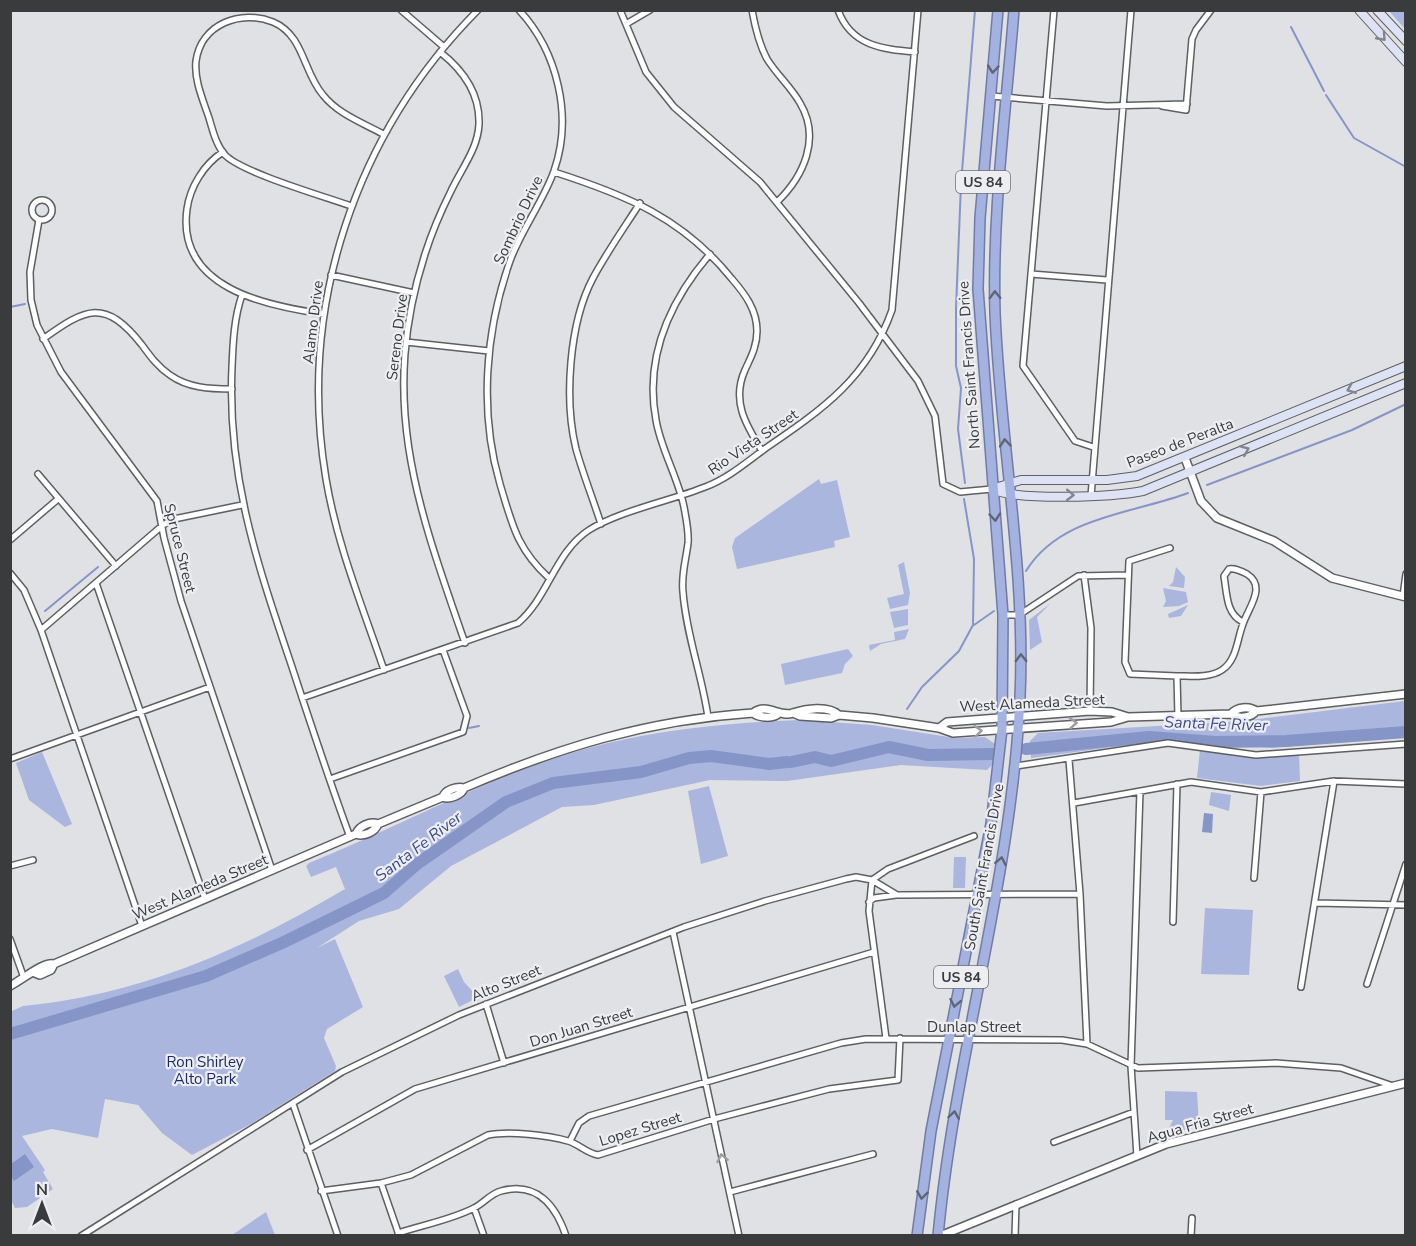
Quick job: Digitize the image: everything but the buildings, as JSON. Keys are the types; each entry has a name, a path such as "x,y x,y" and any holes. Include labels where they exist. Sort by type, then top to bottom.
{"highway":[{"name":"North Saint Francis Drive","path":"998,10 980,224 978,281 988,490 1003,615 1003,718"},
{"name":"North Saint Francis Drive","path":"1014,10 996,231 995,289 1019,615 1019,717"},
{"name":"South Saint Francis Drive","path":"939,1236 956,1103 1016,766 1019,717"},
{"name":"South Saint Francis Drive","path":"917,1236 927,1156 996,793 1003,718"}],"main road":[{"path":"1359,10 1406,62"},
{"path":"1377,10 1406,41"},
{"name":"Paseo de Peralta","path":"988,490 1008,483 1038,478 1091,480 1137,476 1406,366"},
{"name":"Paseo de Peralta","path":"988,490 1009,495 1091,495 1143,491 1406,383"}],"street":[{"name":"Sereno Drive","path":"402,10 459,69 472,89 479,113 474,148 435,227 414,293 406,342 404,419 412,477 427,532 465,643"},
{"name":"Alamo Drive","path":"384,670 341,544 326,480 318,387 324,314 331,274 351,206 383,134 442,49 478,10"},
{"name":"Sombrio Drive","path":"519,10 535,32 558,83 562,128 554,172 510,260 489,351 487,405 491,455 522,549 549,578"},
{"path":"620,10 646,72 674,107 712,137 760,182 883,334 918,381 931,405 936,423 943,484 960,492 988,490"},
{"path":"626,24 650,10"},
{"path":"752,10 764,52 798,100 808,125 809,146 801,172 794,185 777,202"},
{"path":"838,10 851,32 865,43 877,48 915,52"},
{"name":"Rio Vista Street","path":"302,698 518,623 532,607 549,578 578,539 601,524 720,480 843,391 883,334 892,310 918,10"},
{"path":"1054,10 1023,363 1026,374 1075,441 1093,447"},
{"path":"1091,495 1093,447 1131,10"},
{"path":"991,96 1122,106 1187,107 1192,39 1200,22 1211,10"},
{"path":"351,206 237,164 223,152 215,137 196,77 198,53 205,39 222,24 236,18 258,17 279,25 293,38 314,82 330,102 383,134"},
{"path":"223,152 204,170 194,186 188,204 186,225 191,245 203,267 242,295 273,306 324,314"},
{"path":"554,172 640,203 675,225 710,254 746,297 756,321 755,346 741,379 739,400 744,421 762,451"},
{"path":"601,524 576,448 571,407 570,365 579,319 592,279 640,203"},
{"name":"Spruce Street","path":"39,220 32,249 30,282 33,309 43,339 62,372 149,487 159,507 164,538 181,601 272,870"},
{"path":"708,717 683,595 682,570 688,539 680,495 656,420 653,392 657,349 671,308 689,279 710,254"},
{"path":"331,274 414,293"},
{"path":"1031,274 1107,280"},
{"path":"242,295 235,328 232,389 234,447 242,505 257,564 302,698 330,779 353,835"},
{"path":"43,339 79,315 91,312 104,313 122,322 152,359 171,376 196,387 232,389"},
{"path":"406,342 489,351"},
{"path":"1185,458 1202,501 1217,518 1274,541 1332,578 1404,597 1406,574"},
{"path":"38,474 116,566"},
{"path":"10,540 58,499"},
{"path":"41,630 163,525 174,519 242,505"},
{"path":"1170,548 1131,559 1128,575 1126,669 1137,675 1177,676 1208,675 1223,669 1234,655 1243,622 1256,597 1255,585 1247,574 1229,569 1224,576 1230,611 1234,617 1243,622"},
{"path":"10,573 24,590 41,630 142,926"},
{"path":"1003,615 1019,615 1066,582 1084,575 1128,575"},
{"path":"1084,575 1092,628 1090,711"},
{"path":"96,583 205,899"},
{"path":"330,779 463,732 467,716 443,650"},
{"path":"1177,676 1178,717"},
{"path":"11,759 77,733 210,687"},
{"name":"West Alameda Street","path":"10,986 48,963 54,964 353,835 360,828 371,823 378,824 443,797 452,789 464,788 542,756 592,740 654,725 753,713 759,710 772,709 779,713 793,713 800,709 831,710 838,715 939,728 944,732 957,733 1111,722 1128,717 1231,714 1235,710 1246,708 1256,711 1406,694"},
{"name":"West Alameda Street","path":"939,728 946,722 1090,711 1112,712 1128,717"},
{"path":"1016,766 1069,760 1124,748 1168,743 1256,755 1406,744"},
{"path":"1069,760 1080,894 1087,1044"},
{"path":"1074,803 1191,782 1261,792 1334,781 1406,784"},
{"path":"1301,987 1334,781"},
{"path":"1173,922 1177,784"},
{"path":"1137,1156 1131,1066 1140,791"},
{"path":"1254,878 1261,792"},
{"path":"886,1038 869,902 872,880 888,869 974,836"},
{"path":"10,866 33,860"},
{"path":"1367,984 1406,864"},
{"name":"Alto Street","path":"81,1236 206,1155 350,1068 486,1004 673,932 808,887 856,877 872,880"},
{"path":"872,880 897,895"},
{"path":"869,902 874,898 897,895 1080,894"},
{"path":"1316,903 1406,905"},
{"path":"673,932 739,1236"},
{"path":"10,939 24,978"},
{"name":"Don Juan Street","path":"307,1150 415,1089 874,952"},
{"path":"486,1004 504,1063"},
{"name":"Dunlap Street","path":"570,1141 579,1124 589,1116 841,1043 886,1038 1062,1040 1087,1044 1131,1066 1149,1069 1276,1063 1341,1068 1393,1086"},
{"name":"Lopez Street","path":"321,1191 381,1183 426,1168 488,1135 501,1133 570,1141 589,1154 598,1155 714,1119 829,1089 898,1080 900,1038"},
{"name":"Agua Fria Street","path":"939,1236 1180,1140 1406,1083"},
{"path":"293,1104 338,1236"},
{"path":"1054,1142 1134,1112"},
{"path":"730,1192 873,1154"},
{"path":"381,1183 398,1234 474,1208 487,1197 500,1191 526,1190 553,1206 566,1236"},
{"path":"1015,1236 1016,1204"},
{"path":"474,1208 484,1236"},
{"path":"1191,1236 1192,1218"}],"green space":[{"path":"1389,11 1405,11 1405,29"},
{"path":"819,479 821,484 837,480 850,537 834,541 835,547 737,569 732,547 735,538"},
{"path":"904,562 910,593 908,605 890,609 887,598 904,594 898,565"},
{"path":"1176,567 1185,577 1184,588 1169,586 1173,582"},
{"path":"1163,588 1186,592 1188,602 1179,606 1163,607 1166,601"},
{"path":"1051,603 1037,617 1042,642 1030,650 1029,620"},
{"path":"1188,605 1181,616 1169,618 1168,614"},
{"path":"908,609 908,625 894,628 890,612"},
{"path":"909,629 905,639 881,644 870,651 869,645 895,640 894,632"},
{"path":"848,649 853,656 845,664 842,673 785,685 781,664"},
{"path":"1405,701 1405,736 1272,748 1166,740 1031,758 1030,741 1038,733 1242,721"},
{"name":"Ron Shirley Alto Park","path":"802,720 872,725 955,738 985,737 995,744 993,764 987,770 901,765 787,781 710,780 594,805 562,807 451,866 399,909 359,921 317,948 335,939 363,1007 327,1029 324,1038 336,1066 335,1071 251,1124 192,1155 162,1133 138,1105 105,1099 98,1138 52,1129 22,1136 45,1170 43,1172 53,1189 27,1207 15,1208 11,1200 10,1012 23,1006 108,992 150,980 190,966 269,931 345,889 336,867 311,877 306,866 309,863 494,781 531,767 608,743 656,733 728,724"},
{"path":"1200,750 1245,757 1299,753 1300,781 1261,786 1197,778"},
{"path":"42,752 72,824 65,827 29,800 16,763"},
{"path":"709,786 728,856 701,864 688,791"},
{"path":"1211,792 1231,795 1229,811 1209,805"},
{"path":"954,857 966,857 965,888 953,888"},
{"path":"1205,908 1253,910 1249,975 1201,974"},
{"path":"458,969 464,982 476,995 475,999 459,1007 444,976"},
{"path":"1165,1091 1197,1092 1199,1126 1165,1135 1165,1129 1169,1128 1173,1120 1165,1120"},
{"path":"266,1212 275,1235 232,1235"}],"shaded area":[{"path":"1204,813 1213,814 1212,833 1202,832"},
{"path":"25,1154 34,1167 14,1181 11,1176 11,1164"}],"waterway":[{"path":"965,483 958,429 961,388 956,366 956,308 961,184 975,10"},
{"path":"1291,27 1324,91"},
{"path":"1326,95 1354,138 1406,167"},
{"path":"10,307 25,304"},
{"path":"1207,485 1352,430 1406,404"},
{"path":"1026,571 1040,553 1077,528 1121,512 1188,493"},
{"path":"907,709 922,687 959,651 973,625 974,559 964,499"},
{"path":"45,611 98,567"},
{"path":"974,625 994,611"},
{"path":"469,728 479,726"},
{"name":"Santa Fe River","path":"1026,749 1149,737 1216,742 1286,741 1406,732"},
{"name":"Santa Fe River","path":"791,762 815,757 831,761 889,747 928,755 993,754"},
{"name":"Santa Fe River","path":"10,1034 206,976 282,943 384,893 417,864 506,802 553,783 641,772 689,758 711,756 769,764 787,762"}]}
